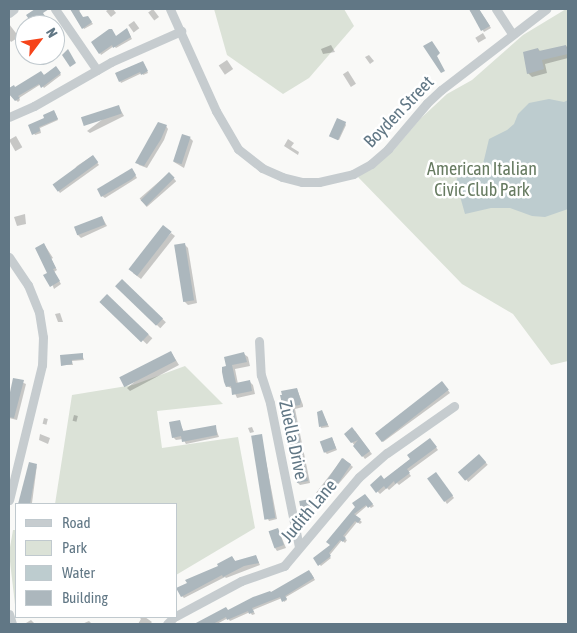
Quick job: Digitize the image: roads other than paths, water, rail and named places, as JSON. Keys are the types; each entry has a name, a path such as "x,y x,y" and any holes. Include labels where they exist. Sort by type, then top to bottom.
{"street":[{"path":"9,13 14,9"},
{"path":"55,9 96,70"},
{"name":"Boyden Street","path":"170,9 216,112 238,149 262,168 282,177 302,182 319,182 352,174 371,164 388,149 427,103 546,9"},
{"path":"496,9 512,34"},
{"path":"9,117 34,106 96,70 181,31"},
{"path":"9,256 28,285 39,312 43,337 42,364 9,500"},
{"name":"Zuella Drive","path":"259,341 261,375 270,403 299,547"},
{"name":"Judith Lane","path":"178,614 241,581 284,566 359,477 386,453 454,406"},
{"path":"9,614 12,624"}],"water":[{"path":"549,99 564,102 568,100 568,209 545,217 532,216 510,208 491,208 465,214 456,182 459,173 483,164 489,139 507,130 514,124 518,114 529,103"}],"park label":[{"name":"American Italian Civic Club Park","path":"482,180"}]}
